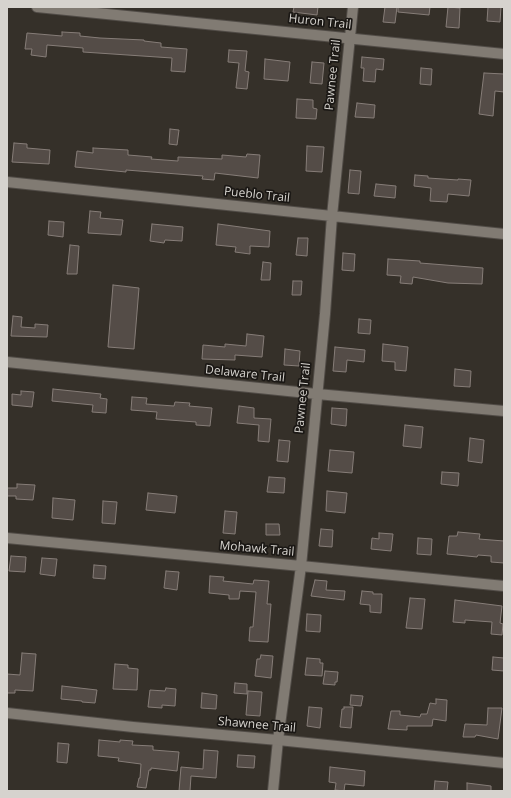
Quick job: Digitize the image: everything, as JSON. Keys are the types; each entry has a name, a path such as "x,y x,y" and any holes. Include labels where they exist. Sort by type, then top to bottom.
{"street":[{"name":"Huron Trail","path":"38,7 504,54"},
{"name":"Pawnee Trail","path":"273,791 278,740 301,566 352,7"},
{"name":"Pueblo Trail","path":"7,182 504,234"},
{"name":"Delaware Trail","path":"7,362 317,394 504,411"},
{"name":"Mohawk Trail","path":"7,538 504,586"},
{"name":"Shawnee Trail","path":"7,713 133,727 504,763"}],"building":[{"path":"294,7 318,7 317,15 293,12"},
{"path":"385,7 397,7 395,23 383,22"},
{"path":"398,7 430,7 429,15 398,12"},
{"path":"448,7 460,8 459,28 446,27"},
{"path":"488,7 501,7 500,22 487,21"},
{"path":"62,32 80,33 80,36 100,38 144,40 161,43 161,47 187,49 185,72 171,71 172,58 83,52 83,48 47,45 46,57 31,55 32,49 25,49 27,33 62,36"},
{"path":"229,50 247,51 245,71 249,72 247,89 236,88 239,63 228,62"},
{"path":"362,57 384,59 383,70 376,69 375,82 363,81 364,68 361,68"},
{"path":"265,59 290,62 288,81 264,79"},
{"path":"312,62 324,63 322,84 310,83"},
{"path":"421,68 432,69 431,85 420,84"},
{"path":"484,73 504,74 504,92 495,91 493,116 479,114"},
{"path":"297,99 313,100 313,108 317,109 316,119 296,118"},
{"path":"357,103 375,105 374,118 355,117"},
{"path":"170,129 179,130 177,145 169,144"},
{"path":"14,143 27,144 27,148 50,150 49,164 12,162"},
{"path":"307,146 324,147 322,172 306,171"},
{"path":"93,148 128,150 128,155 152,157 151,159 178,161 178,157 222,159 222,155 246,157 247,154 260,155 258,178 215,173 214,180 202,179 203,176 126,170 126,172 75,167 77,151 93,153"},
{"path":"350,170 361,171 359,194 348,193"},
{"path":"415,175 428,176 428,178 471,180 469,196 448,194 447,202 430,201 431,188 414,186"},
{"path":"376,184 396,186 395,198 374,196"},
{"path":"90,211 101,212 100,218 123,220 121,235 88,233"},
{"path":"49,221 64,222 63,237 48,235"},
{"path":"152,224 183,227 182,241 165,240 164,243 150,241"},
{"path":"218,224 270,231 269,247 250,246 250,254 235,252 236,247 216,245"},
{"path":"298,238 308,238 307,256 296,255"},
{"path":"70,245 79,246 77,274 67,274"},
{"path":"343,253 355,254 354,271 342,270"},
{"path":"388,259 483,268 482,284 448,283 413,277 412,284 400,283 401,276 387,275"},
{"path":"263,262 271,263 270,280 261,280"},
{"path":"293,281 302,281 301,295 292,295"},
{"path":"113,285 139,288 134,349 108,347"},
{"path":"13,316 22,317 21,327 35,328 35,324 48,325 47,337 11,336"},
{"path":"359,319 371,320 370,334 358,333"},
{"path":"247,334 264,336 262,357 235,355 235,360 202,359 203,345 225,347 225,344 246,346"},
{"path":"383,344 408,347 406,371 395,370 395,362 382,361"},
{"path":"335,347 365,350 364,362 347,360 346,372 333,371"},
{"path":"285,349 300,351 299,366 284,365"},
{"path":"455,369 471,371 470,387 454,386"},
{"path":"53,389 101,394 100,398 107,399 106,413 92,412 93,405 52,401"},
{"path":"21,391 34,392 32,407 12,405 12,394 21,395"},
{"path":"132,397 147,398 146,404 174,406 175,402 190,403 189,406 212,408 210,426 196,425 196,422 156,419 157,412 131,410"},
{"path":"239,406 254,408 254,418 271,419 269,442 258,441 259,425 237,423"},
{"path":"332,408 347,409 346,426 331,424"},
{"path":"405,425 423,427 421,448 403,446"},
{"path":"470,438 484,440 482,463 468,461"},
{"path":"279,440 290,441 288,462 277,461"},
{"path":"330,450 354,452 352,473 328,471"},
{"path":"442,472 459,473 458,486 441,484"},
{"path":"269,477 285,478 284,493 267,492"},
{"path":"17,484 35,485 33,500 16,499 16,496 7,496 7,488 17,488"},
{"path":"327,491 347,493 345,513 326,511"},
{"path":"148,493 177,496 175,513 146,510"},
{"path":"53,498 75,500 73,520 52,518"},
{"path":"103,501 117,502 115,524 102,523"},
{"path":"225,511 237,512 235,534 223,533"},
{"path":"266,524 279,524 280,535 266,535"},
{"path":"321,529 333,530 332,547 319,546"},
{"path":"458,532 480,534 479,539 504,541 504,563 491,562 491,556 478,555 477,557 447,554 449,536 457,536"},
{"path":"379,533 393,534 391,551 371,549 372,538 379,539"},
{"path":"418,538 432,539 431,555 417,554"},
{"path":"11,556 26,557 25,572 9,571"},
{"path":"42,558 57,559 55,576 40,574"},
{"path":"94,565 106,566 105,579 93,578"},
{"path":"166,571 179,572 177,590 164,588"},
{"path":"210,576 224,577 223,581 253,584 254,580 269,581 267,604 271,604 268,642 249,641 250,627 253,627 256,592 240,591 239,599 229,599 229,595 209,593"},
{"path":"315,580 327,581 326,590 345,591 344,600 311,596"},
{"path":"362,591 373,592 373,594 382,594 381,613 370,612 370,605 360,604"},
{"path":"410,598 425,599 422,629 406,628"},
{"path":"455,600 502,606 500,623 503,624 502,635 491,634 492,622 465,620 465,623 453,622"},
{"path":"307,614 321,615 320,632 306,631"},
{"path":"22,653 36,654 33,691 15,690 15,693 7,693 7,674 20,675"},
{"path":"261,655 273,656 271,678 255,676 257,659 260,659"},
{"path":"493,657 504,658 504,671 492,670"},
{"path":"307,658 320,659 320,663 323,663 322,676 305,675"},
{"path":"115,664 128,665 128,668 138,669 137,690 113,689"},
{"path":"325,671 338,672 337,682 335,682 335,685 323,684"},
{"path":"235,683 247,684 247,694 234,693"},
{"path":"62,686 97,690 95,703 61,699"},
{"path":"166,688 176,689 175,706 162,705 162,708 148,707 150,690 165,691"},
{"path":"248,691 262,692 260,716 246,715"},
{"path":"202,693 217,695 216,709 201,708"},
{"path":"351,695 363,696 361,706 350,705"},
{"path":"436,699 447,700 446,721 433,719 432,726 407,726 407,730 388,729 391,711 400,711 400,715 420,717 421,714 427,714 430,703 436,704"},
{"path":"309,707 322,708 320,728 307,726"},
{"path":"344,707 353,707 351,728 340,727 342,709 344,709"},
{"path":"488,708 502,708 498,739 476,735 475,737 463,737 465,724 487,725"},
{"path":"99,740 120,742 120,740 133,741 132,745 153,746 153,750 179,752 177,771 151,768 151,770 149,770 146,788 137,787 140,778 141,764 118,761 119,758 98,756"},
{"path":"58,743 69,744 67,763 57,762"},
{"path":"204,750 218,751 216,778 191,776 190,791 179,791 181,767 203,769"},
{"path":"238,755 255,756 254,768 237,767"},
{"path":"330,767 365,771 364,786 345,784 344,791 335,790 336,783 329,782"},
{"path":"435,781 448,782 447,791 434,791"},
{"path":"467,783 491,786 491,791 467,791"}]}
